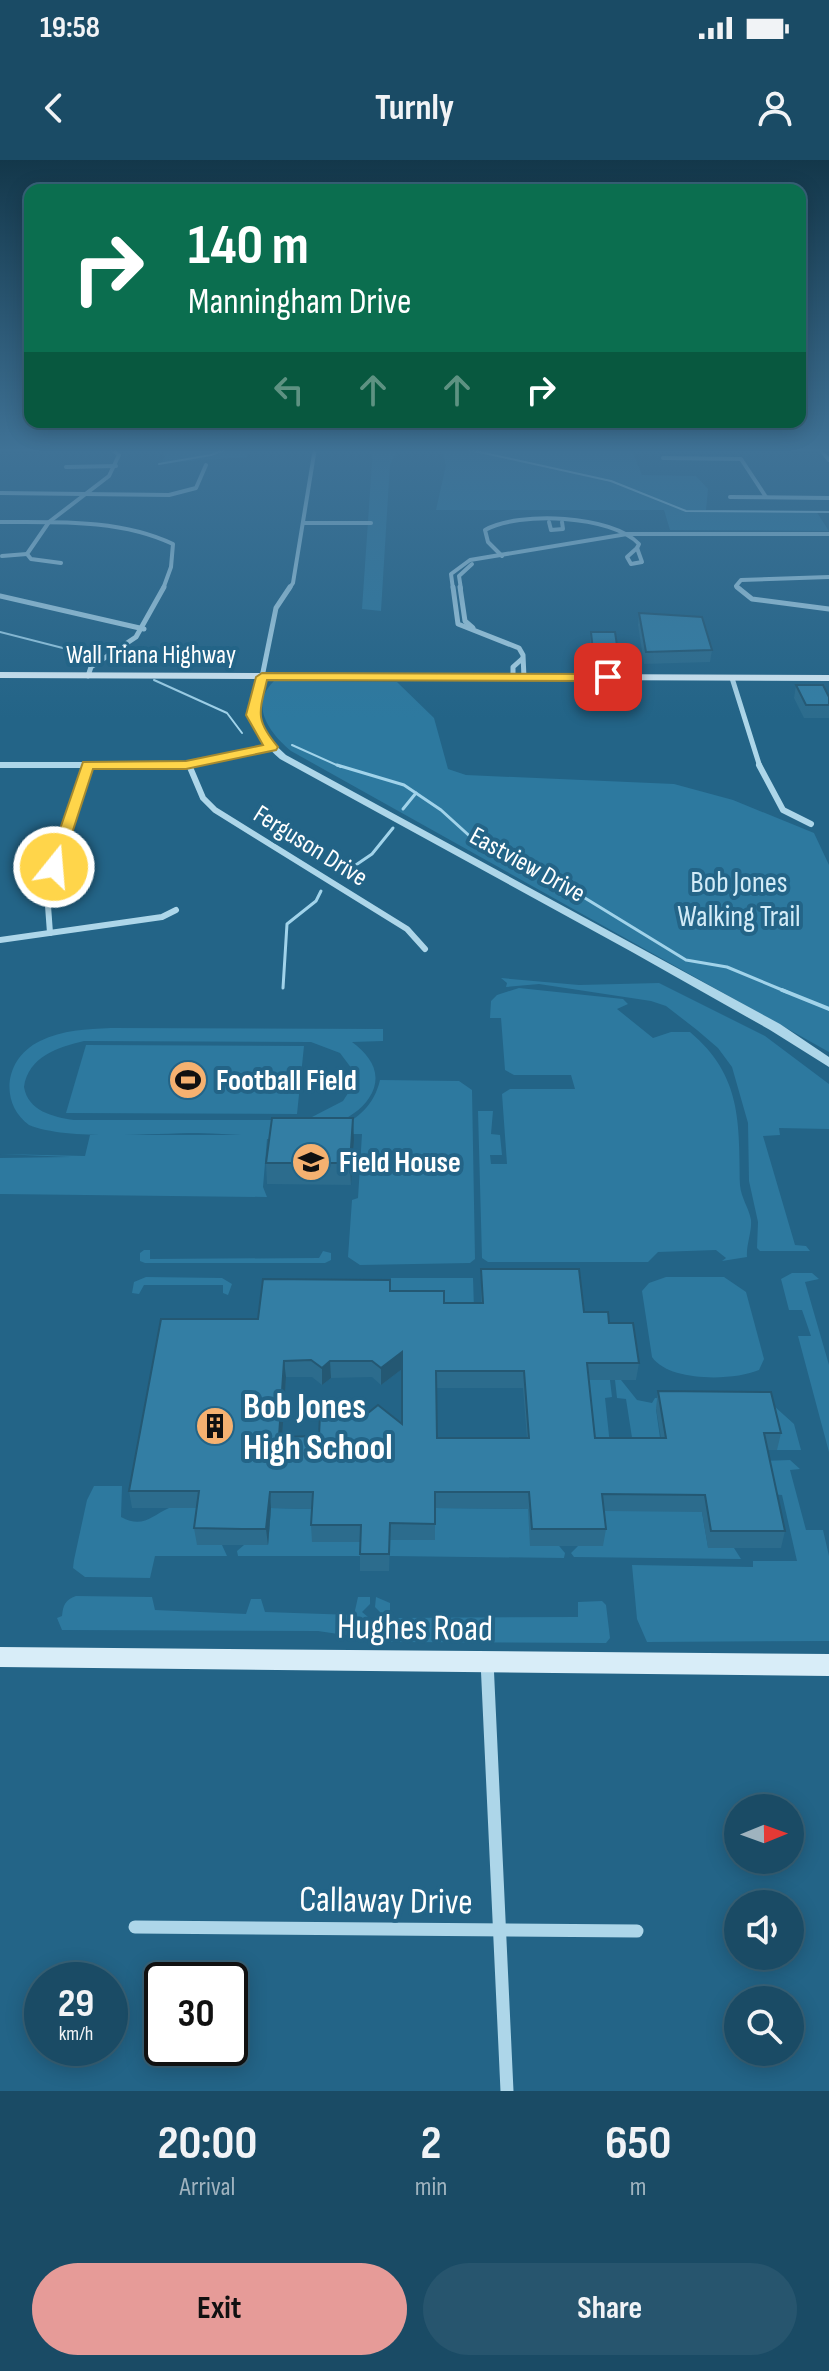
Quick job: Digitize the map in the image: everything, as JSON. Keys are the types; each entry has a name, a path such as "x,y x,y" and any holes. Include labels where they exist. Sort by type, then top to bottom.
{"main road":[{"name":"Wall Triana Highway","path":"0,675 829,678"},
{"name":"Hughes Road","path":"0,1657 829,1665"}],"street":[{"path":"27,554 38,538"},
{"path":"88,676 91,667 130,644 144,629 175,552 173,544 161,538"},
{"path":"262,677 276,608 293,583 300,538"},
{"path":"487,538 501,555"},
{"path":"518,678 522,659 517,646 465,621 459,576 477,562 501,555 610,538"},
{"path":"633,538 639,544 637,548"},
{"path":"2,556 27,554"},
{"path":"27,554 31,559 61,563"},
{"path":"829,577 759,577 741,580 736,586 752,599 829,609"},
{"path":"0,596 144,629"},
{"path":"518,678 513,667 522,659"},
{"name":"Eastview Drive","path":"262,677 252,715 261,735 283,757 509,877 775,1027 829,1063"},
{"path":"732,678 759,762 777,803 786,814 811,824"},
{"path":"0,765 189,764 272,747"},
{"name":"Ferguson Drive","path":"189,764 203,798 215,810 407,929 425,949"},
{"path":"50,933 47,892 88,765"},
{"path":"0,940 162,917 176,910"},
{"path":"487,1660 507,2091"},
{"name":"Callaway Drive","path":"135,1927 637,1931"}],"green space":[{"path":"367,538 385,538 381,611 362,609"},
{"name":"Bob Jones Walking Trail","path":"274,681 397,682 434,718 448,769 466,775 674,784 733,800 814,833 829,865 829,1052 291,751 265,719 263,700 266,690"},
{"path":"501,978 579,985 659,983 765,1036 829,1084 829,1129 779,1128 780,1135 763,1136 795,1245 806,1246 810,1251 760,1251 757,1248 758,1222 749,1181 748,1123 732,1067 718,1048 666,1006 651,1001 539,984 506,987 507,983"},
{"path":"519,988 623,999 628,1004 617,1009 653,1038 671,1032 690,1032 707,1049 720,1066 734,1101 740,1185 751,1220 747,1257 722,1261 726,1258 716,1250 658,1252 648,1262 488,1262 482,1258 478,1111 493,1111 491,1134 500,1135 502,1155 490,1155 491,1164 507,1164 502,1094 510,1089 575,1089 571,1075 514,1075 505,1070 501,1018 490,1018 491,1001 497,995"},
{"path":"102,1028 383,1029 383,1041 352,1042 365,1053 373,1067 375,1082 369,1098 344,1119 310,1130 266,1135 88,1135 29,1125 13,1106 10,1094 13,1070 19,1059 40,1041 57,1034","holes":["84,1041 311,1042 340,1053 355,1073 354,1084 343,1101 312,1117 282,1120 74,1120 50,1115 36,1107 26,1095 24,1087 31,1068 38,1061 64,1046"]},
{"name":"Football Field","path":"86,1045 304,1046 297,1114 66,1113"},
{"path":"380,1080 459,1081 472,1090 475,1259 470,1263 360,1265 348,1257 352,1200 358,1198 362,1134 338,1134 336,1130 364,1110 374,1097"},
{"path":"90,1135 298,1135 289,1139 267,1139 263,1187 267,1197 0,1194 0,1158 71,1157 0,1154 85,1156"},
{"path":"150,1250 150,1259 319,1258 323,1251 331,1253 331,1260 325,1263 145,1263 140,1261 140,1253"},
{"path":"792,1273 812,1273 819,1279 805,1282 829,1365 829,1452 798,1336 811,1336 802,1310 789,1310 781,1279"},
{"path":"146,1277 222,1278 232,1284 228,1295 223,1293 223,1285 144,1285 139,1294 132,1293 134,1282"},
{"path":"666,1277 724,1277 746,1292 764,1359 759,1370 734,1376 702,1377 672,1371 652,1357 642,1291 649,1283"},
{"path":"391,1278 473,1278 474,1310 391,1296"},
{"path":"585,1380 610,1380 612,1397 605,1398 610,1445 633,1444 626,1399 617,1398 615,1380 621,1380 637,1400 652,1403 655,1398 774,1406 794,1424 801,1450 777,1450 767,1408 656,1409 660,1438 596,1477"},
{"path":"790,1460 800,1469 790,1470 806,1530 823,1530 829,1556 829,1641 647,1642 637,1619 632,1565 753,1567 753,1561 797,1561 782,1495 769,1494 762,1461"},
{"path":"94,1486 122,1486 121,1517 135,1522 172,1507 202,1508 197,1545 222,1545 227,1556 155,1556 150,1578 85,1577 73,1568 87,1500"},
{"path":"597,1489 702,1512 708,1547 734,1548 741,1559 574,1557 571,1553 578,1546 603,1545"},
{"path":"271,1508 314,1509 361,1542 361,1556 238,1556 237,1551 244,1545 268,1545"},
{"path":"435,1508 528,1509 565,1553 564,1558 390,1556 390,1540"},
{"path":"76,1596 152,1597 155,1610 246,1614 251,1599 261,1599 265,1612 354,1615 358,1597 370,1597 370,1604 362,1612 374,1622 380,1612 375,1607 376,1597 390,1603 390,1618 578,1617 578,1602 602,1601 606,1605 610,1638 606,1643 392,1642 318,1631 62,1630 57,1618 62,1616 67,1601"}],"building":[{"path":"639,613 702,617 712,650 646,652"},
{"path":"591,632 615,632 618,652 593,651"},
{"path":"796,685 823,685 829,705 806,705"},
{"path":"272,1118 353,1118 350,1163 266,1163"},
{"name":"Bob Jones High School","path":"481,1269 579,1269 584,1312 608,1312 609,1323 633,1323 639,1363 587,1363 595,1438 666,1438 658,1391 771,1392 781,1433 764,1433 785,1531 711,1531 705,1495 602,1494 606,1529 532,1529 529,1492 435,1492 435,1524 390,1523 389,1554 360,1554 361,1525 311,1525 313,1492 270,1492 266,1529 242,1529 194,1528 199,1491 129,1491 161,1319 258,1319 263,1279 390,1280 390,1291 444,1291 444,1303 483,1303","holes":["402,1352 402,1424 378,1405 368,1413 320,1414 319,1436 279,1437 284,1361 311,1360 322,1368 330,1361 372,1361 381,1368","436,1371 524,1371 529,1438 437,1438"]}],"waterway":[{"path":"0,632 98,657"},
{"path":"154,680 227,713 242,733"},
{"path":"292,745 341,767"},
{"path":"337,765 404,785 416,793"},
{"path":"403,809 416,793"},
{"path":"416,793 441,810 474,840 535,863 552,883 580,895 686,960 727,967 787,992"},
{"path":"347,871 372,854 393,828"},
{"path":"283,988 287,924 316,901 321,891"},
{"path":"782,990 829,1009"}],"place":[{"name":"Football Field","path":"188,1080"},
{"name":"Field House","path":"311,1162"},
{"name":"Bob Jones High School","path":"215,1426"}],"route":[{"path":"54,867 88,765 186,765 272,747 261,735 252,715 262,677 608,677"}]}
